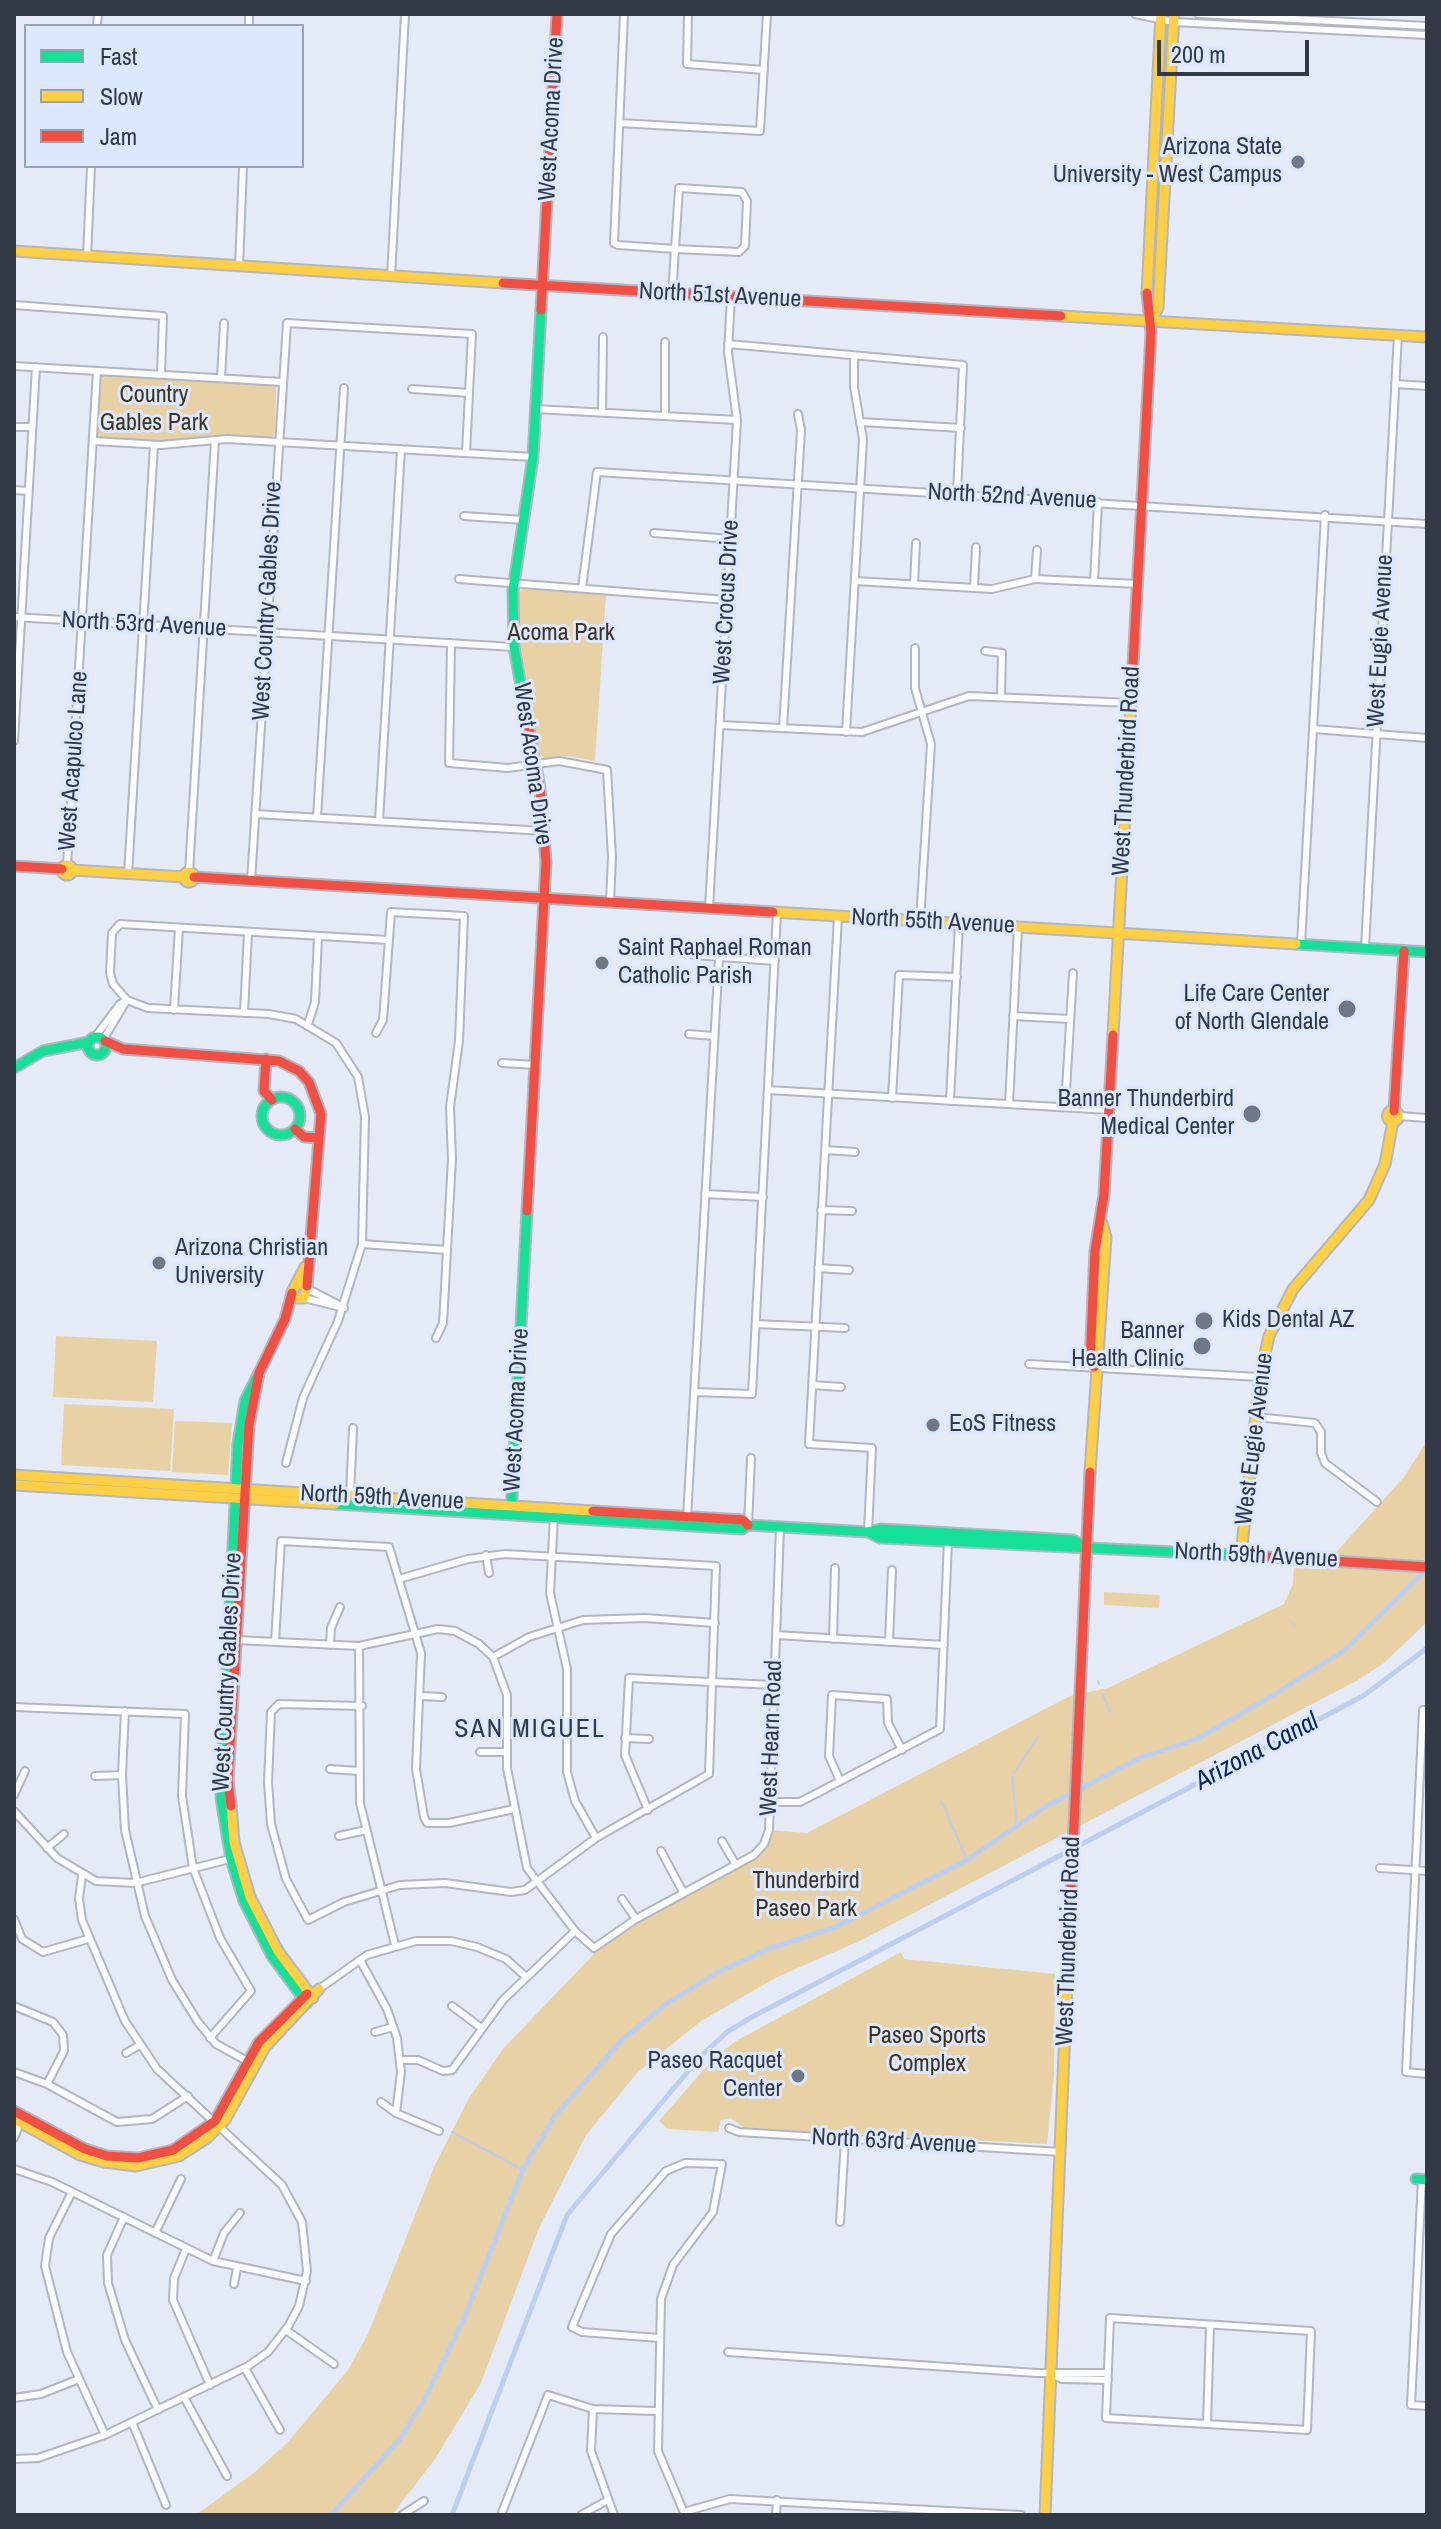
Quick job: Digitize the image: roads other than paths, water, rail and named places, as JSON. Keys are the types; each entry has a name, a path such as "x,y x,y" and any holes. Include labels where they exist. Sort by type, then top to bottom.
{"main road":[{"name":"West Acoma Drive","path":"511,1510 545,831 514,647 513,583 533,457 557,14"},
{"name":"West Thunderbird Road","path":"1045,2515 1094,1367 1090,1362 1095,1251 1102,1223 1138,584 1151,320 1146,307 1158,16"},
{"name":"West Thunderbird Road","path":"1151,320 1158,308 1174,18"},
{"path":"1155,115 1169,116"},
{"path":"1152,169 1159,176 1159,199 1164,206"},
{"name":"North 51st Avenue","path":"14,251 391,277 1427,337"},
{"name":"North 55th Avenue","path":"14,866 1427,952"},
{"name":"West Eugie Avenue","path":"1241,1555 1260,1377 1269,1336 1287,1298 1369,1200 1385,1164 1395,1116 1404,951"},
{"path":"96,1042 95,1055 123,1049"},
{"path":"14,1068 43,1051 96,1042 123,1049 266,1059 264,1091 272,1100"},
{"name":"West Country Gables Drive","path":"266,1059 287,1065 309,1082 319,1102 314,1224 302,1291 259,1373 248,1436 240,1494 220,1781 234,1858 258,1931 310,1996"},
{"path":"285,1098 296,1105 300,1117 295,1129 284,1136 266,1128 263,1110 272,1100 285,1098"},
{"path":"295,1129 304,1137 319,1138"},
{"name":"West Thunderbird Road","path":"1094,1367 1099,1362 1106,1237 1102,1223"},
{"path":"1095,1251 1100,1262 1102,1306"},
{"name":"North 59th Avenue","path":"14,1475 240,1494 687,1521 742,1529 748,1525 868,1532 880,1538 1019,1537 1073,1540 1085,1546"},
{"name":"North 59th Avenue","path":"14,1485 240,1494"},
{"name":"North 59th Avenue","path":"948,1537 996,1545 1071,1549 1085,1546 1427,1567"},
{"path":"996,1545 1014,1542 1019,1537"},
{"path":"18,2117 80,2155 129,2166 179,2156 217,2124 233,2102 251,2063 310,1996"}],"street":[{"path":"391,277 405,14"},
{"path":"624,14 614,243 675,249 743,250 745,194 679,188 675,249 672,294"},
{"path":"688,14 687,64 764,70"},
{"path":"619,123 760,131 767,14"},
{"path":"1135,14 1287,28 1427,35"},
{"path":"1198,14 1287,16 1427,26"},
{"path":"1287,16 1287,28"},
{"path":"87,257 91,168"},
{"path":"239,267 243,168"},
{"name":"West Crocus Drive","path":"709,908 737,420 728,344 731,297"},
{"path":"14,305 163,316 161,374"},
{"path":"221,378 224,323"},
{"name":"West Country Gables Drive","path":"251,881 287,323 472,334 469,393"},
{"name":"West Eugie Avenue","path":"1365,948 1398,335"},
{"path":"602,412 603,337"},
{"path":"665,342 665,416"},
{"path":"728,344 963,365 957,493"},
{"path":"846,732 861,487 861,422 854,387 854,357"},
{"path":"14,366 282,382"},
{"path":"14,741 17,617 36,367"},
{"name":"West Acapulco Lane","path":"67,868 97,371"},
{"path":"1395,384 1427,386"},
{"path":"317,817 344,388"},
{"path":"412,389 469,393 466,453"},
{"path":"535,409 737,420"},
{"path":"783,728 801,430 798,414"},
{"path":"861,422 961,428"},
{"path":"14,427 32,427"},
{"path":"94,441 154,445 215,440 278,442 533,457"},
{"path":"189,876 215,440"},
{"path":"128,874 154,445"},
{"path":"379,821 401,449"},
{"name":"North 52nd Avenue","path":"582,588 597,472 1325,515 1427,524"},
{"path":"14,490 28,491"},
{"path":"1094,582 1098,502"},
{"path":"1301,944 1325,515"},
{"path":"464,516 524,520"},
{"path":"654,533 731,539"},
{"path":"914,584 916,543"},
{"path":"974,588 976,547"},
{"path":"1035,579 1037,550"},
{"path":"14,555 24,555"},
{"path":"459,579 727,600"},
{"path":"855,581 1000,589 1035,579 1138,584"},
{"name":"North 53rd Avenue","path":"17,617 514,647"},
{"path":"451,643 449,763 508,768 559,761 607,770 610,902"},
{"path":"915,648 915,688 929,731 930,757 920,921"},
{"path":"985,651 1002,653 1001,695"},
{"path":"720,725 846,732 878,729 961,697 1001,695 1131,703"},
{"path":"1313,729 1427,738"},
{"path":"255,814 545,831"},
{"path":"376,1033 383,1020 391,912 464,916 459,1041 450,1107 452,1159 443,1323 436,1338"},
{"path":"694,1392 752,1394 777,913"},
{"path":"838,916 809,1444 872,1448 868,1532"},
{"path":"950,1101 959,923"},
{"path":"286,1463 303,1398 344,1308 362,1244 363,1097 348,1058 336,1043 308,1024 283,1016 174,1010 138,1006 127,1000 113,984 110,973 114,926 388,940"},
{"path":"1009,1104 1018,927"},
{"path":"174,1010 179,928"},
{"path":"244,1013 248,933"},
{"path":"308,1024 315,1002 318,937"},
{"path":"694,955 775,961"},
{"path":"687,1521 719,957"},
{"path":"1065,1107 1073,973"},
{"path":"892,1098 899,975 957,977"},
{"path":"96,1042 127,1000"},
{"path":"1013,1016 1070,1019"},
{"path":"689,1034 714,1036"},
{"path":"502,1063 535,1065"},
{"path":"768,1090 1109,1110"},
{"path":"1395,1116 1427,1118"},
{"path":"825,1150 855,1152"},
{"path":"705,1194 763,1197"},
{"path":"821,1210 852,1211"},
{"path":"362,1244 447,1250"},
{"path":"818,1268 849,1270"},
{"path":"302,1291 344,1308"},
{"path":"756,1324 845,1328"},
{"path":"1029,1364 1260,1377"},
{"path":"812,1385 841,1387"},
{"path":"1256,1417 1315,1423 1321,1429 1325,1463 1377,1502"},
{"path":"350,1501 353,1428"},
{"path":"748,1525 751,1458"},
{"path":"554,1513 550,1593 567,1669 567,1772 575,1801 596,1838"},
{"name":"West Hearn Road","path":"575,1931 594,1948 636,1919 754,1855 764,1844 770,1802 780,1528"},
{"path":"770,1802 800,1802 940,1729 948,1537"},
{"path":"275,1642 281,1541 389,1547 422,1663 417,1785 427,1823 449,1823 514,1809"},
{"path":"456,1552 458,1561"},
{"path":"486,1555 489,1573"},
{"path":"362,1706 273,1706 268,1782 271,1824 286,1879 308,1920 381,1889 445,1883 517,1892 596,1838 709,1774 716,1566 552,1555 486,1555 399,1579"},
{"path":"833,1639 835,1568"},
{"path":"889,1642 892,1570"},
{"path":"330,1645 331,1628 340,1607"},
{"path":"493,1657 557,1627 610,1618 715,1623"},
{"path":"232,1640 359,1646 438,1629 455,1631 472,1638 493,1657 507,1695 507,1752 525,1862 575,1931 525,1976 480,2027 448,2072 418,2060 401,2060"},
{"path":"776,1635 944,1645"},
{"path":"359,1646 362,1706 359,1771 366,1830 395,1945"},
{"path":"648,1810 628,1768 625,1738 629,1678 773,1685"},
{"path":"840,1781 829,1756 832,1695 887,1699 888,1723 902,1750"},
{"path":"420,1696 442,1697"},
{"path":"14,1707 185,1714 182,1796 193,1868 220,1938 251,1991 210,2038"},
{"path":"1425,1710 1406,2072 1427,2074"},
{"path":"125,1711 122,1775 125,1830 135,1883 172,1980 210,2038 225,2051 251,2063"},
{"path":"625,1738 649,1739"},
{"path":"480,1752 507,1752"},
{"path":"330,1769 359,1771"},
{"path":"14,1795 25,1771"},
{"path":"95,1776 122,1775"},
{"path":"14,1811 47,1848 82,1875 105,1883 135,1883 234,1858"},
{"path":"339,1836 366,1830"},
{"path":"47,1848 64,1834"},
{"path":"722,1841 736,1865"},
{"path":"661,1851 683,1892"},
{"path":"1380,1868 1427,1871"},
{"path":"14,2459 38,2458 105,2435 245,2368 268,2352 286,2330 299,2306 306,2281 307,2244 290,2196 276,2177 157,2069 112,1996 88,1939 80,1910 82,1875"},
{"path":"622,1899 636,1919"},
{"path":"14,1919 22,1939 43,1952 88,1939"},
{"path":"310,1996 360,1960 395,1945 428,1941 477,1947 506,1959 525,1976"},
{"path":"360,1960 393,2027 401,2060 396,2113"},
{"path":"14,2006 53,2022 63,2035 64,2051 47,2084"},
{"path":"452,2006 480,2027"},
{"path":"375,2032 393,2027"},
{"path":"126,2053 140,2045"},
{"path":"14,2072 47,2084 117,2122 152,2119 188,2096"},
{"path":"381,2102 396,2113 439,2131"},
{"path":"14,2138 18,2117"},
{"name":"North 63rd Avenue","path":"729,2128 739,2132 1061,2152"},
{"path":"840,2222 845,2139"},
{"path":"659,2338 582,2332 572,2327 611,2234 666,2171 685,2163 722,2164 720,2190 713,2212 668,2276 661,2299 656,2411 658,2451 684,2514 730,2499 1021,2515"},
{"path":"14,2169 72,2192 213,2261 306,2281"},
{"path":"155,2233 181,2179"},
{"path":"1422,2179 1411,2405 1427,2406"},
{"path":"72,2192 49,2238 45,2266 63,2341 105,2435"},
{"path":"213,2261 224,2233 240,2213"},
{"path":"124,2217 107,2255 108,2283 125,2340 158,2410"},
{"path":"186,2249 174,2278 173,2300 210,2385"},
{"path":"234,2284 237,2268"},
{"path":"1110,2318 1210,2326 1311,2331 1307,2430 1106,2418 1110,2318"},
{"path":"1207,2424 1210,2326"},
{"path":"286,2330 334,2364"},
{"path":"728,2352 1051,2374 1062,2379 1108,2377"},
{"path":"245,2368 280,2430"},
{"path":"14,2398 41,2394 79,2379"},
{"path":"501,2515 548,2395 593,2409 656,2411"},
{"path":"184,2397 227,2476"},
{"path":"593,2409 591,2451 614,2515"},
{"path":"132,2422 166,2505"},
{"path":"581,2515 608,2500"},
{"path":"776,2515 777,2500"},
{"path":"402,2515 424,2501"}],"waterway":[{"path":"331,2515 400,2439 426,2397 465,2316 523,2170 555,2116 622,2040 665,2005 716,1973 771,1948 836,1927 967,1860 1045,1807 1140,1758 1197,1739 1277,1693 1346,1649 1427,1569"},
{"path":"1291,1621 1295,1626"},
{"name":"Arizona Canal","path":"1080,1845 1363,1696 1427,1648"},
{"path":"1102,1692 1110,1712"},
{"path":"1014,1773 1038,1737"},
{"path":"1012,1777 1017,1828"},
{"path":"942,1802 967,1860"},
{"path":"452,2515 567,2215 701,2056 727,2032 752,2017 1063,1854"},
{"path":"452,2132 523,2170"}],"place":[{"name":"Arizona State University - West Campus","path":"1298,162"},
{"name":"Saint Raphael Roman Catholic Parish","path":"602,963"},
{"name":"Life Care Center of North Glendale","path":"1347,1009"},
{"name":"Banner Thunderbird Medical Center","path":"1252,1114"},
{"name":"Arizona Christian University","path":"159,1263"},
{"name":"Kids Dental AZ","path":"1204,1321"},
{"name":"Banner Health Clinic","path":"1202,1346"},
{"name":"EoS Fitness","path":"933,1425"},
{"name":"Paseo Racquet Center","path":"798,2076"}],"district":[{"name":"SAN MIGUEL","path":"530,1730"}],"park label":[{"name":"Country Gables Park","path":"154,410"},
{"name":"Acoma Park","path":"561,634"},
{"name":"Thunderbird Paseo Park","path":"806,1896"},
{"name":"Paseo Sports Complex","path":"927,2051"}]}
